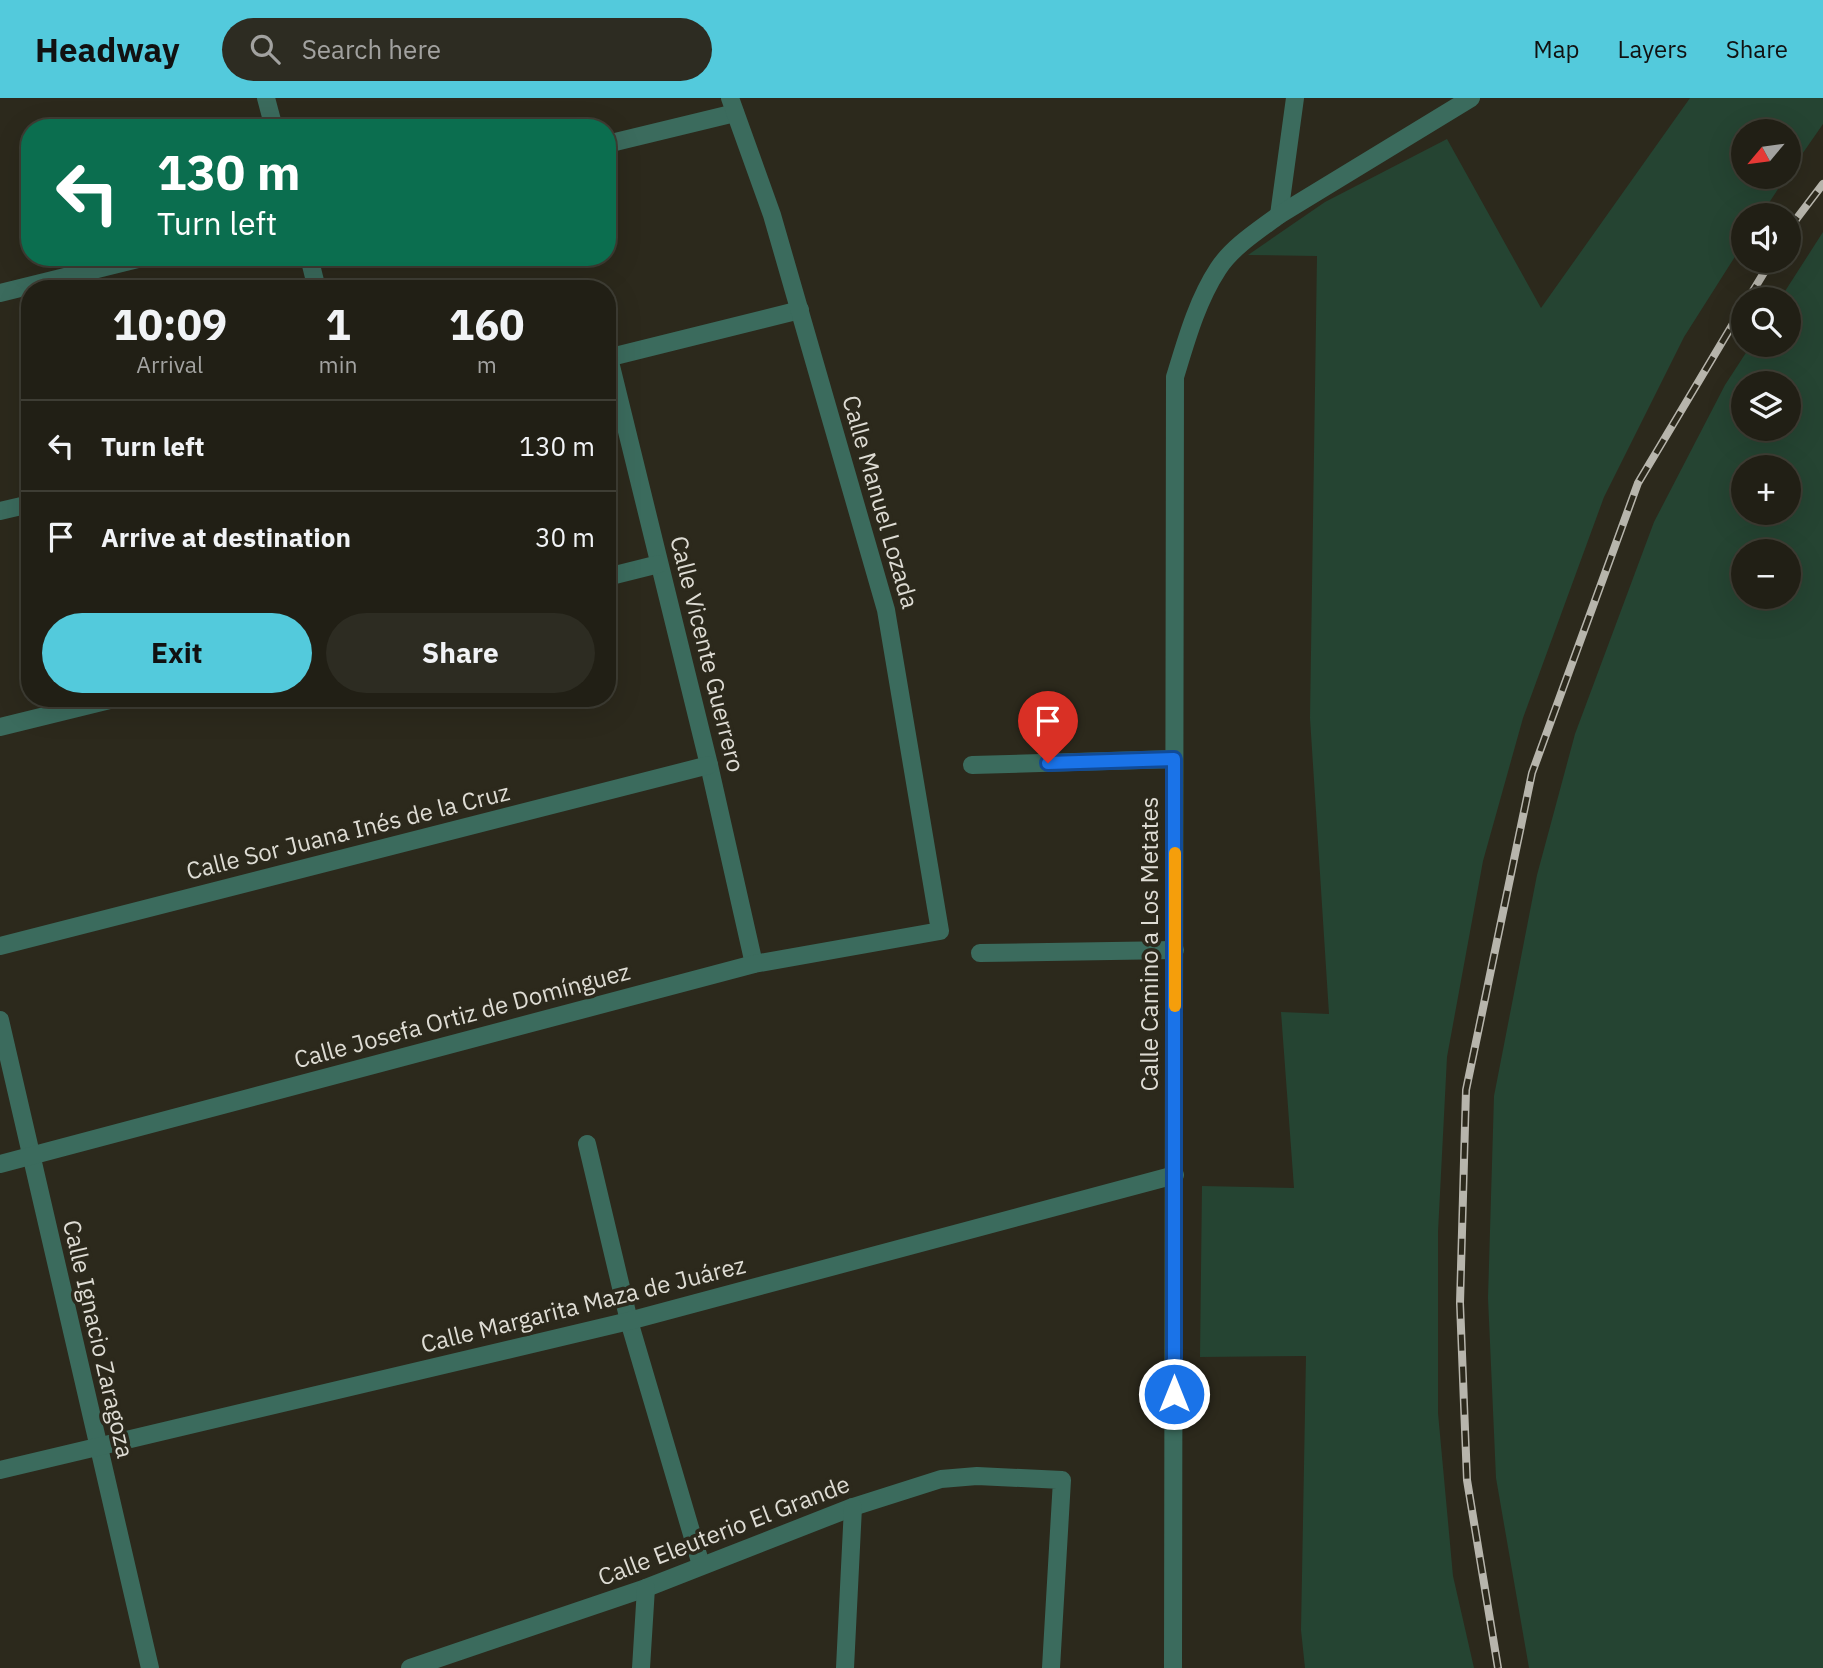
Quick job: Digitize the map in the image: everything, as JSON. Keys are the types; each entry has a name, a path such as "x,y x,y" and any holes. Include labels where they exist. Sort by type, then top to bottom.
{"street":[{"path":"266,98 272,119"},
{"path":"1279,215 1295,98"},
{"name":"Calle Camino a Los Metates","path":"1173,1668 1175,377 1191,325 1218,268 1250,237 1279,215 1471,98"},
{"path":"616,141 732,105"},
{"name":"Calle Manuel Lozada","path":"732,105 772,215 886,610 940,931"},
{"path":"53,280 110,266"},
{"path":"0,293 21,288"},
{"path":"616,356 800,310"},
{"name":"Calle Vicente Guerrero","path":"616,390 709,765 754,964"},
{"path":"0,511 21,506"},
{"path":"616,575 659,564"},
{"path":"0,727 81,707"},
{"path":"972,765 1174,759"},
{"name":"Calle Sor Juana Inés de la Cruz","path":"0,946 709,765"},
{"name":"Calle Josefa Ortiz de Domínguez","path":"0,1164 754,964 940,931"},
{"path":"980,953 1175,950"},
{"name":"Calle Ignacio Zaragoza","path":"0,1020 150,1668"},
{"path":"587,1144 629,1321 701,1565"},
{"name":"Calle Margarita Maza de Juárez","path":"0,1470 629,1321 1175,1175"},
{"name":"Calle Eleuterio El Grande","path":"410,1668 434,1664 646,1588 853,1507 941,1479 977,1476 1062,1480 1051,1668"},
{"path":"845,1668 853,1507"},
{"path":"641,1668 646,1588"}],"green space":[{"path":"1690,98 1823,98 1823,124 1801,156 1801,119 1731,119 1731,189 1778,189 1769,203 1731,203 1731,263 1684,337 1604,497 1523,718 1483,861 1447,1057 1438,1232 1438,1413 1453,1576 1474,1668 1305,1668 1301,1630 1306,1356 1200,1357 1202,1186 1294,1188 1281,1012 1329,1014 1310,718 1317,256 1248,255 1325,202 1447,139 1541,308"},
{"path":"1823,232 1823,1668 1529,1668 1496,1478 1488,1298 1494,1096 1537,875 1575,734 1654,522 1731,376 1731,441 1801,441 1801,371 1734,371 1743,357 1801,357 1801,287 1788,287 1797,273 1801,273 1801,266"}],"railway":[{"path":"1801,213 1823,184"},
{"path":"1755,287 1764,273"},
{"path":"1498,1668 1467,1480 1460,1303 1466,1090 1532,773 1638,483 1731,327"}],"slow traffic":[{"path":"1175,853 1175,1006"}],"route":[{"path":"1048,763 1174,759 1174,1394"}]}
